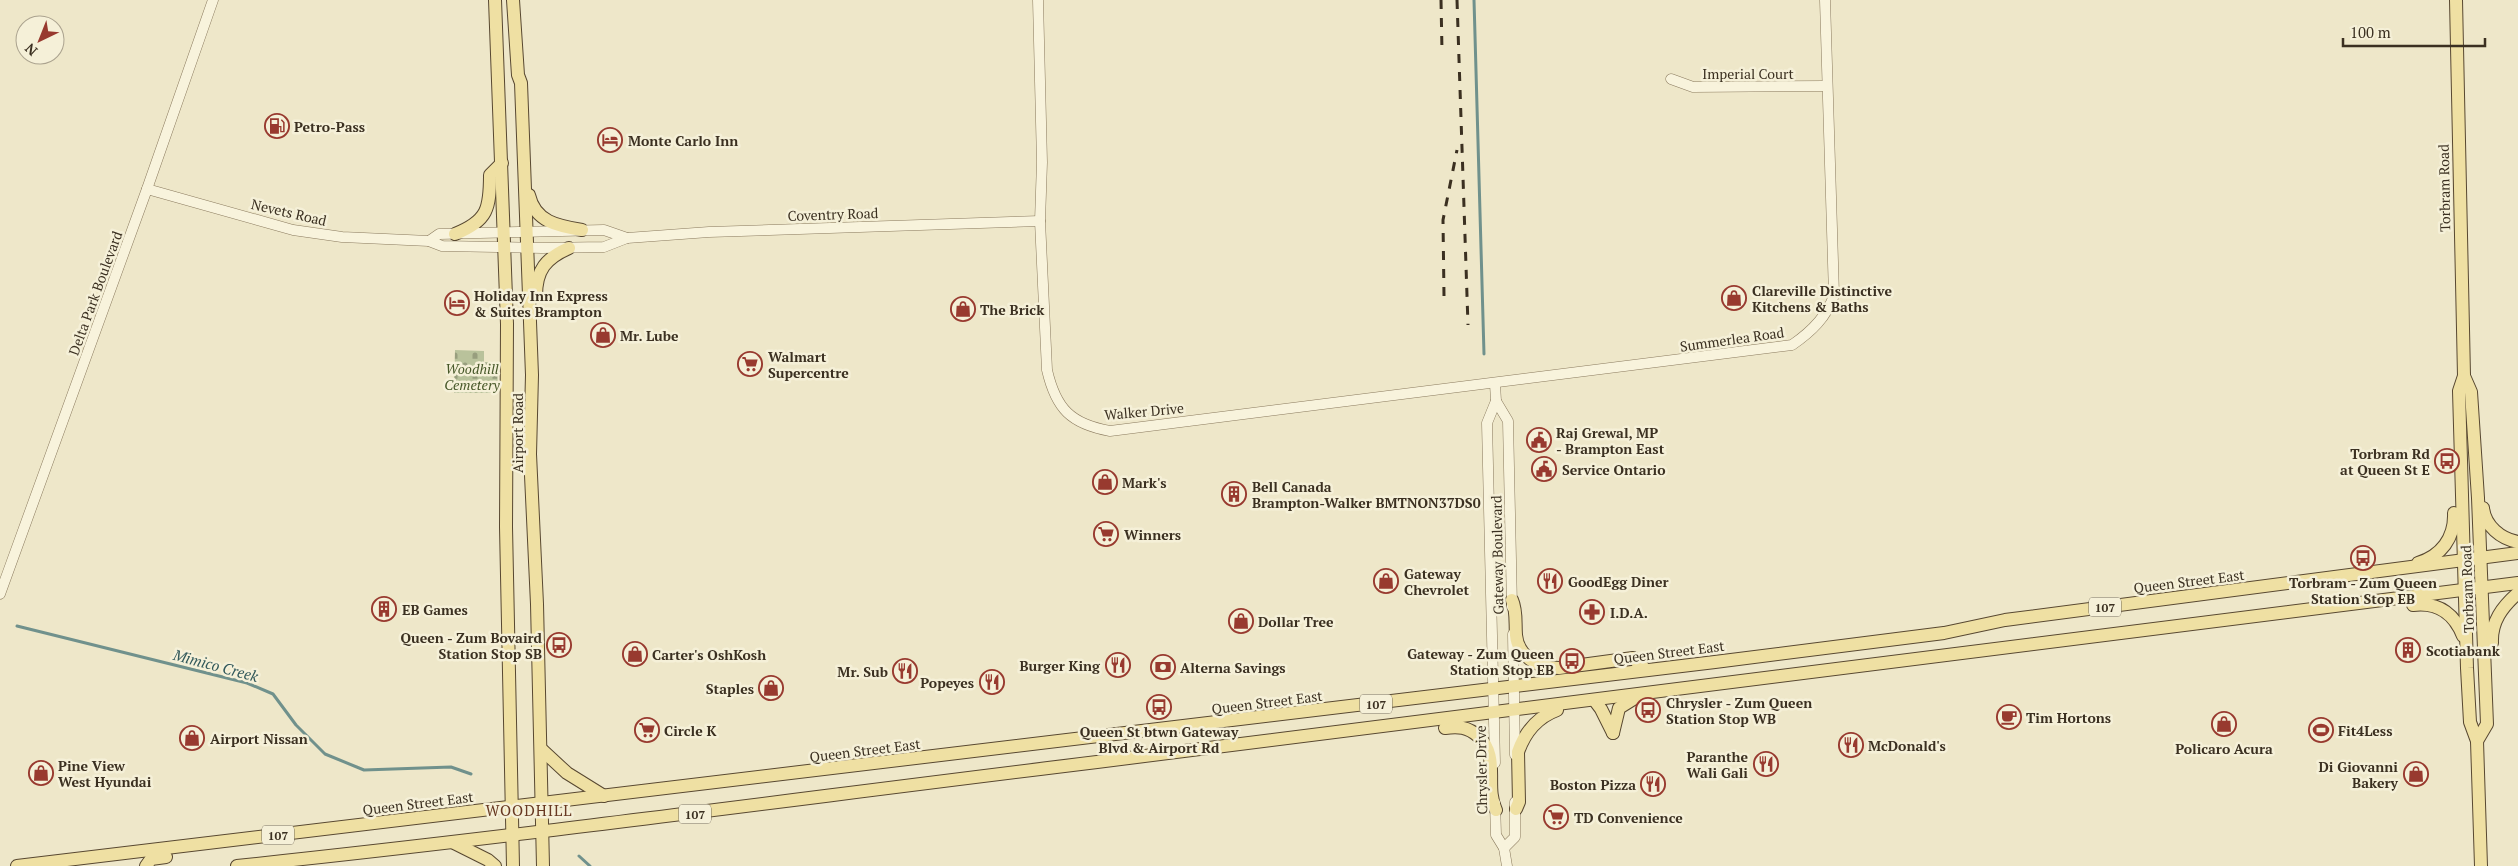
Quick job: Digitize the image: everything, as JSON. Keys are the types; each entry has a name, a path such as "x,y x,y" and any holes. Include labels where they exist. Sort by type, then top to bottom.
{"main road":[{"name":"Airport Road","path":"495,0 507,324 506,536 513,866"},
{"name":"Airport Road","path":"513,0 518,74 521,83 532,375 530,454 541,749 543,866"},
{"name":"Torbram Road","path":"2456,0 2464,376 2470,392 2476,457 2487,724 2477,741"},
{"path":"455,234 470,228 484,215 490,196 490,175 502,163"},
{"path":"524,176 532,206 542,217 556,226 582,230"},
{"path":"530,320 537,307 538,275 542,266 551,257 569,248"},
{"name":"Torbram Road","path":"2464,376 2458,392 2464,590 2470,722 2477,741 2481,866"},
{"path":"2376,572 2384,568 2420,563 2437,552 2451,537 2454,528 2453,436 2459,428"},
{"path":"2476,457 2483,512 2486,521 2504,538 2518,542"},
{"name":"Queen Street East","path":"17,866 1514,687 1944,633 2006,620 2518,553"},
{"name":"107","path":"236,866 513,836 1639,696 2518,583"},
{"path":"2486,707 2493,693 2491,631 2505,605 2518,593"},
{"path":"1512,600 1515,606 1518,643 1522,651 1535,663 1549,668 1560,668 1633,658 1646,670"},
{"path":"2359,604 2367,611 2429,604 2444,610 2458,624 2463,638 2464,662 2467,668"},
{"path":"1516,809 1519,802 1518,752 1527,733 1539,719 1564,708 1589,705 1595,701 1613,734 1619,708 1639,696"},
{"path":"1398,725 1406,732 1460,727 1479,737 1491,754 1492,803 1496,810"},
{"path":"541,749 567,773 604,796"},
{"path":"454,842 488,860 494,866"},
{"path":"146,866 151,859 182,855 189,846"}],"street":[{"name":"Delta Park Boulevard","path":"0,594 147,189 212,0"},
{"name":"Walker Drive","path":"1038,0 1042,162 1040,221 1047,370 1052,390 1064,410 1076,420 1094,428 1110,430 1495,384"},
{"name":"Summerlea Road","path":"1495,384 1770,350 1792,345 1808,334 1829,309 1834,295 1826,86 1825,0"},
{"name":"Imperial Court","path":"1671,79 1693,87 1826,86"},
{"name":"Nevets Road","path":"147,189 293,230 342,237 429,241 442,246 505,246"},
{"name":"Coventry Road","path":"505,246 527,248 604,247 627,238 709,232 1040,221"},
{"name":"Coventry Road","path":"504,232 604,230 627,238"},
{"name":"Nevets Road","path":"429,241 439,234 504,232"},
{"name":"Gateway Boulevard","path":"1493,689 1488,423 1496,401 1495,384"},
{"name":"Gateway Boulevard","path":"1496,401 1508,421 1514,711"},
{"name":"Chrysler Drive","path":"1493,689 1496,835 1504,848 1507,866"},
{"path":"1504,848 1515,837 1514,711"}],"green space":[{"name":"Woodhill Cemetery","path":"455,350 484,351 484,362 497,362 498,393 454,393"}],"waterway":[{"path":"1474,0 1484,354"},
{"name":"Mimico Creek","path":"17,626 247,683 273,694 296,725 325,754 364,770 451,767 471,774"},
{"name":"Mimico Creek","path":"579,856 590,866"}],"railway":[{"path":"1441,0 1442,51"},
{"path":"1457,0 1468,325"},
{"path":"1444,296 1443,220 1457,150"}],"place":[{"name":"Petro-Pass","path":"277,126"},
{"name":"Monte Carlo Inn","path":"610,140"},
{"name":"Clareville Distinctive Kitchens & Baths","path":"1734,298"},
{"name":"Holiday Inn Express & Suites Brampton","path":"457,303"},
{"name":"The Brick","path":"963,309"},
{"name":"Mr. Lube","path":"603,335"},
{"name":"Walmart Supercentre","path":"750,364"},
{"name":"Raj Grewal, MP - Brampton East","path":"1539,440"},
{"name":"Torbram Rd at Queen St E","path":"2447,461"},
{"name":"Service Ontario","path":"1544,469"},
{"name":"Mark's","path":"1105,482"},
{"name":"Bell Canada Brampton-Walker BMTNON37DS0","path":"1234,494"},
{"name":"Winners","path":"1106,534"},
{"name":"Torbram - Zum Queen Station Stop EB","path":"2363,558"},
{"name":"Gateway Chevrolet","path":"1386,581"},
{"name":"GoodEgg Diner","path":"1550,581"},
{"name":"EB Games","path":"384,609"},
{"name":"I.D.A.","path":"1592,612"},
{"name":"Dollar Tree","path":"1241,621"},
{"name":"Queen - Zum Bovaird Station Stop SB","path":"559,645"},
{"name":"Scotiabank","path":"2408,650"},
{"name":"Carter's OshKosh","path":"635,654"},
{"name":"Gateway - Zum Queen Station Stop EB","path":"1572,661"},
{"name":"Burger King","path":"1118,665"},
{"name":"Alterna Savings","path":"1163,667"},
{"name":"Mr. Sub","path":"905,671"},
{"name":"Popeyes","path":"992,682"},
{"name":"Staples","path":"771,688"},
{"name":"Queen St btwn Gateway Blvd & Airport Rd","path":"1159,707"},
{"name":"Chrysler - Zum Queen Station Stop WB","path":"1648,710"},
{"name":"Tim Hortons","path":"2009,717"},
{"name":"Policaro Acura","path":"2224,724"},
{"name":"Circle K","path":"647,730"},
{"name":"Fit4Less","path":"2321,730"},
{"name":"Airport Nissan","path":"192,738"},
{"name":"McDonald's","path":"1851,745"},
{"name":"Paranthe Wali Gali","path":"1766,764"},
{"name":"Pine View West Hyundai","path":"41,773"},
{"name":"Di Giovanni Bakery","path":"2416,774"},
{"name":"Boston Pizza","path":"1653,784"},
{"name":"TD Convenience","path":"1556,817"}],"district":[{"name":"WOODHILL","path":"529,810"}]}
